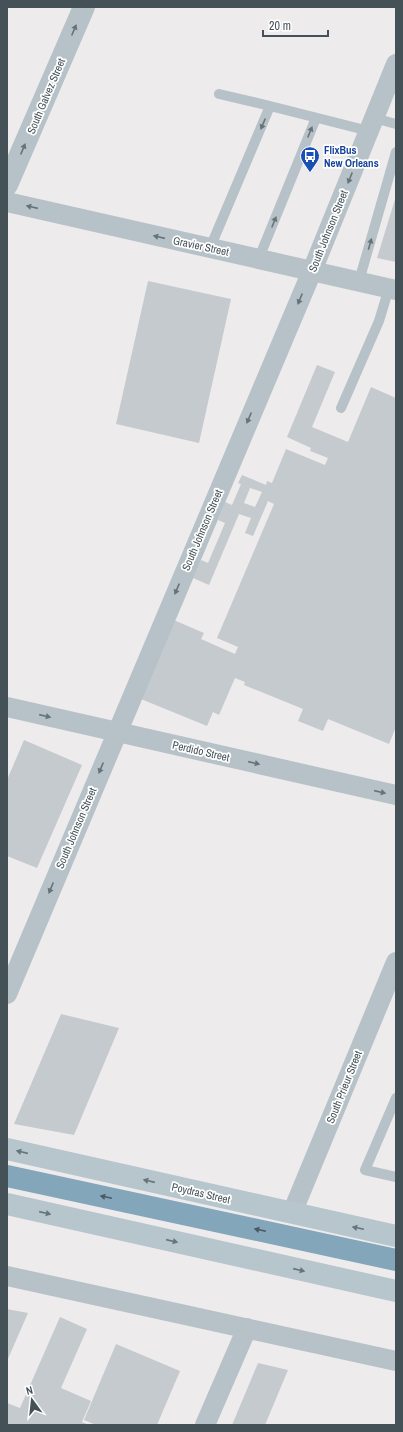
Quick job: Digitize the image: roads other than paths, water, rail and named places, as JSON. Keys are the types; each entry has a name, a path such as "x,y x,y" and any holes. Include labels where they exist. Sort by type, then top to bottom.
{"highway":[{"path":"7,1176 396,1260"}],"main road":[{"name":"Poydras Street","path":"7,1149 396,1236"},
{"path":"7,1204 396,1291"}],"street":[{"name":"South Galvez Street","path":"7,185 84,7"},
{"name":"South Johnson Street","path":"7,994 116,732 312,271 396,64"},
{"name":"Gravier Street","path":"7,202 393,289"},
{"name":"Perdido Street","path":"7,707 396,795"},
{"name":"South Prieur Street","path":"292,1213 396,962"},
{"path":"7,1276 396,1361"},
{"path":"206,1425 247,1328"}],"lane":[{"path":"220,94 316,118 372,125 396,124"},
{"path":"210,248 270,106"},
{"path":"259,258 316,118"},
{"path":"359,281 396,152"},
{"path":"341,408 393,289"},
{"path":"396,1098 365,1170 396,1177"}],"place":[{"name":"FlixBus New Orleans","path":"310,173"}]}
